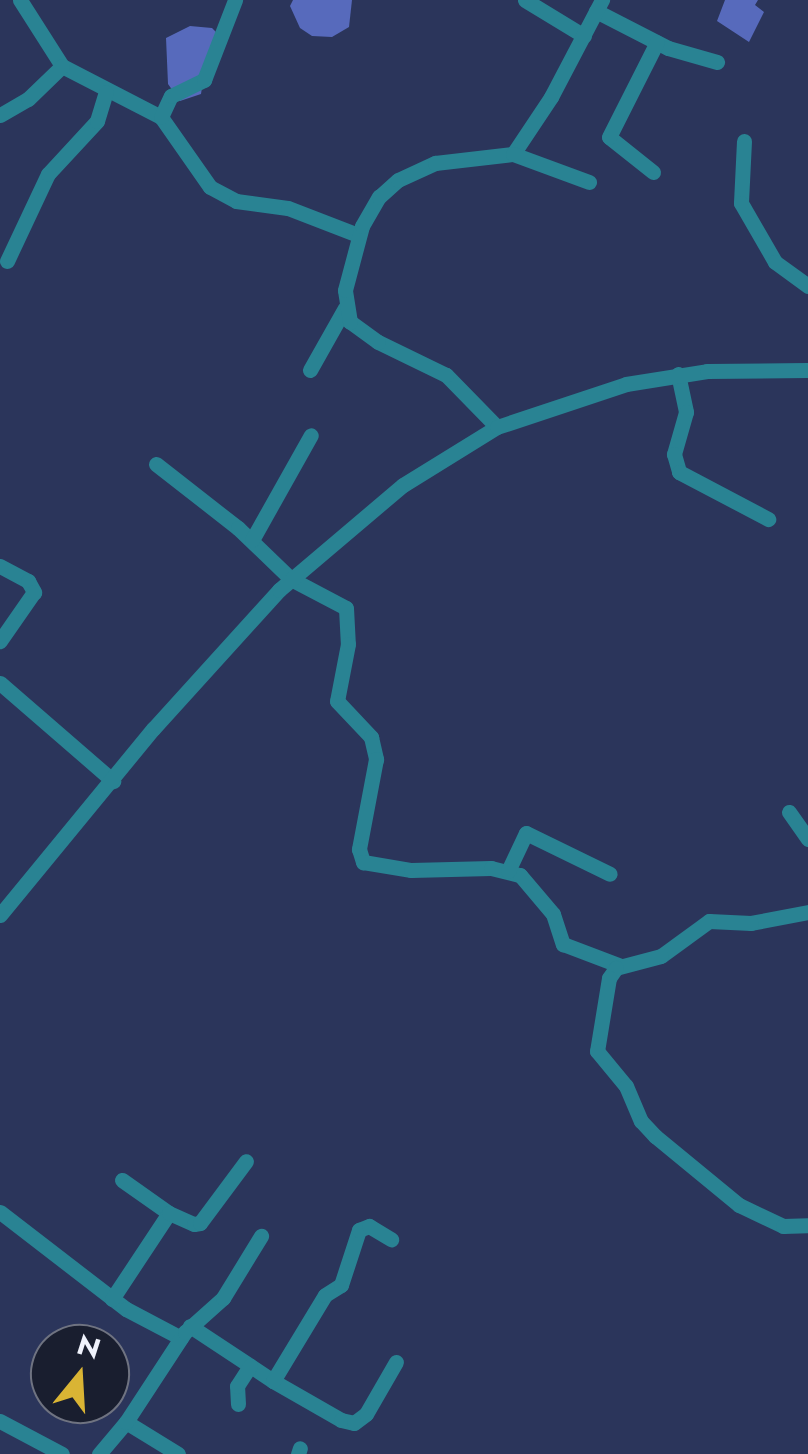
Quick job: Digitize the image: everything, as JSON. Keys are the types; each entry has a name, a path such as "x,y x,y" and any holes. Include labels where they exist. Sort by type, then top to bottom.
{"street":[{"path":"20,0 62,66 161,118 195,170 224,196 288,208 358,235"},
{"path":"161,118 171,96 204,80 236,0"},
{"path":"525,0 584,36"},
{"path":"513,154 599,5 657,42 717,62"},
{"path":"653,172 609,136 657,42"},
{"path":"0,115 28,99 62,66"},
{"path":"7,261 48,174 98,121 106,92"},
{"path":"744,141 741,203 774,262 808,286"},
{"path":"310,370 345,308 358,235 379,197 398,180 435,163 513,154 590,182"},
{"path":"345,308 358,331 446,374 497,427"},
{"path":"0,915 112,781 291,579 402,485 497,427 626,384 678,374 808,370"},
{"path":"678,374 686,412 674,464 687,478 768,519"},
{"path":"252,540 311,435"},
{"path":"156,464 252,540 291,579 338,600 349,617 337,701 371,737 376,759 359,849 363,862 410,870 508,871 525,880 553,914 563,944 621,966"},
{"path":"0,566 28,581 34,592 0,641"},
{"path":"0,683 112,781"},
{"path":"789,812 808,839"},
{"path":"508,871 526,833 610,874"},
{"path":"808,912 751,924 708,921 661,956 621,966 609,978 596,1050 626,1086 646,1128 739,1205 783,1226 808,1225"},
{"path":"122,1180 169,1213 194,1224 200,1222 246,1161"},
{"path":"0,1212 112,1299 186,1332 342,1420 354,1423 366,1414 396,1362"},
{"path":"112,1299 169,1213"},
{"path":"273,1381 325,1296 341,1284 359,1230 369,1226 391,1239"},
{"path":"130,1416 186,1332 223,1298 261,1236"},
{"path":"238,1404 238,1386 250,1366"},
{"path":"0,1421 62,1454"},
{"path":"99,1454 124,1424"},
{"path":"129,1424 178,1454"}],"water":[{"path":"293,0 352,0 349,27 332,37 312,36 300,28 290,6"},
{"path":"725,0 758,0 755,5 764,12 749,42 717,21"},
{"path":"190,26 212,28 219,35 206,61 201,94 180,101 168,84 166,38"}]}
